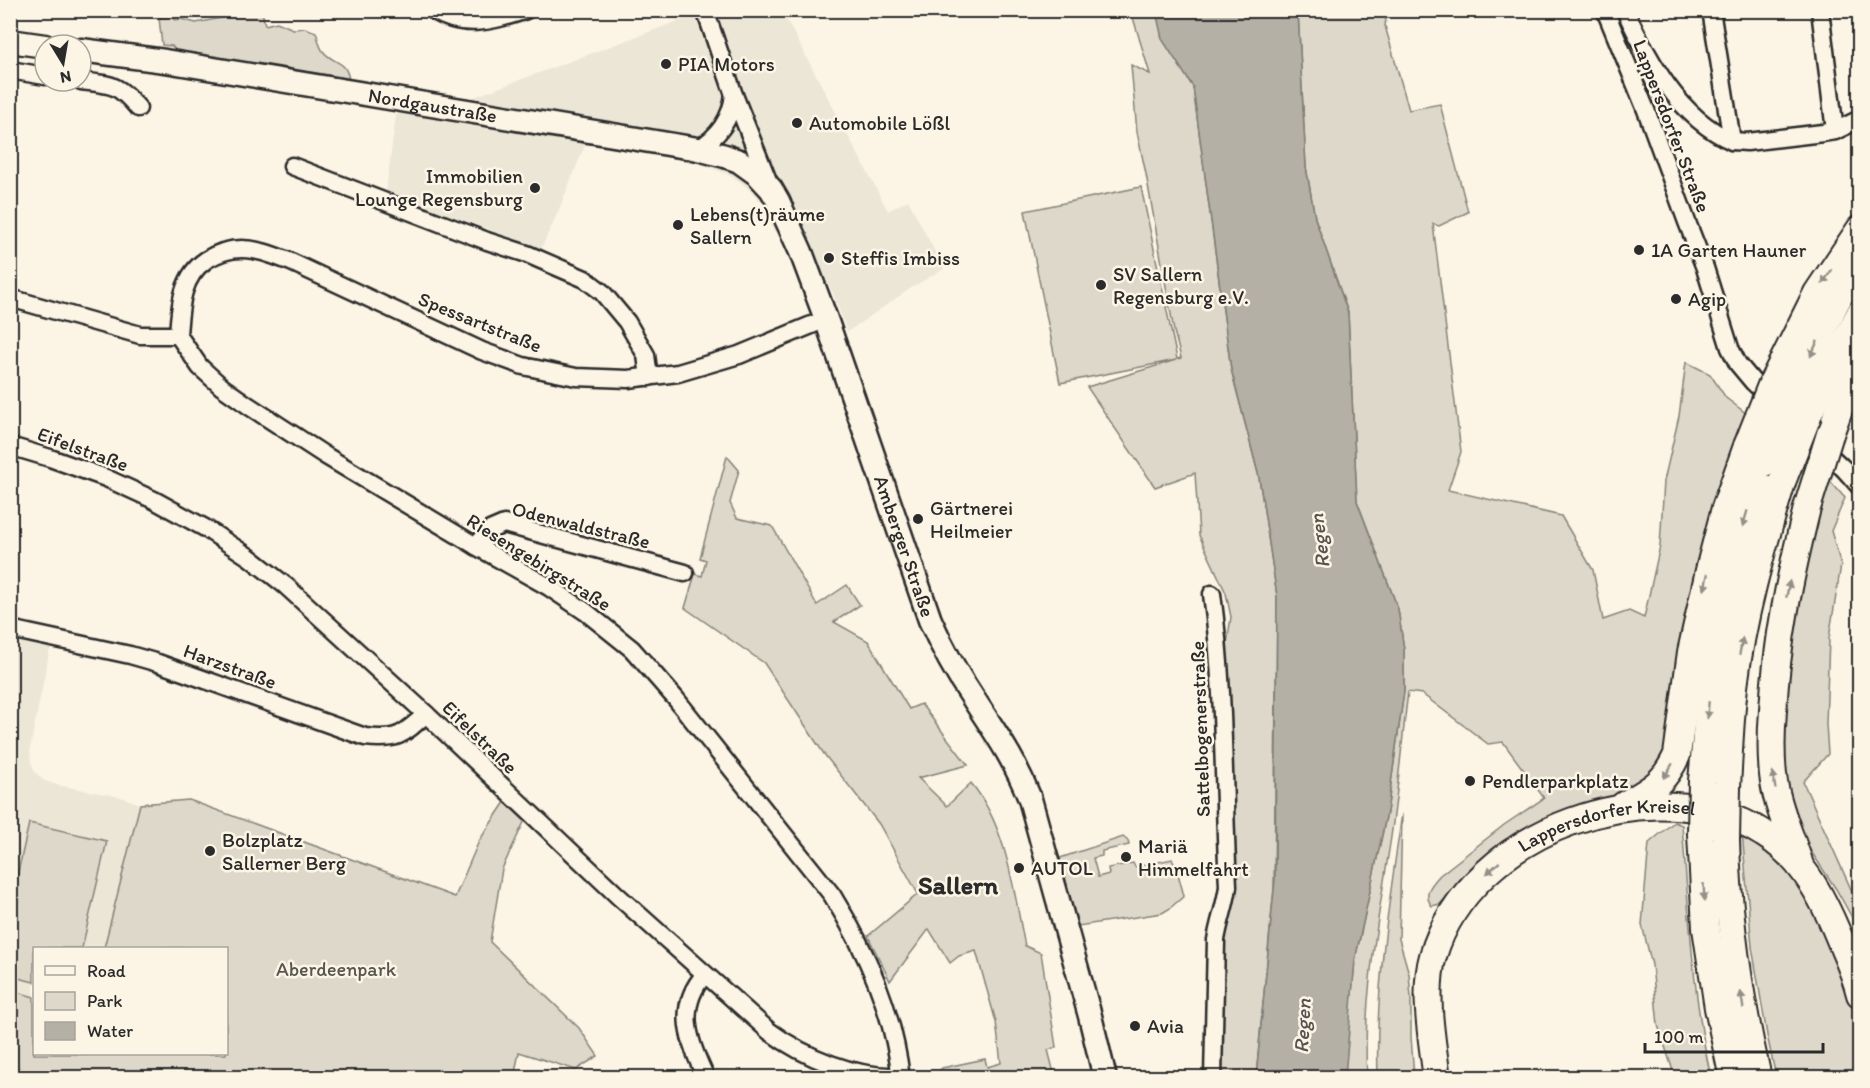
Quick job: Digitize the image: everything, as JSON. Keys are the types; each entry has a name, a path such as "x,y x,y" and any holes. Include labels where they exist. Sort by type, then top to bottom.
{"highway":[{"path":"1733,1077 1718,1008 1707,937 1713,837 1727,787 1734,686 1744,624 1763,546 1782,482 1791,398 1817,293 1860,229"},
{"path":"1620,808 1661,781 1671,769 1677,755 1691,652 1725,508 1791,398 1836,302 1860,260"},
{"path":"1791,398 1860,313"},
{"path":"1802,867 1779,806 1771,764 1774,691 1781,624 1807,508 1830,434 1860,358"},
{"path":"1756,455 1744,522 1720,622 1711,682 1702,781 1713,837 1726,868 1732,932 1748,1036 1758,1077"},
{"name":"Lappersdorfer Kreisel","path":"1437,1077 1430,1025 1429,979 1442,930 1455,909 1505,857 1530,841 1564,823 1620,808 1651,806 1686,808 1712,813 1740,821 1764,834 1786,850 1802,867 1831,916 1859,986"},
{"path":"1788,828 1838,901 1860,954"},
{"path":"1428,1077 1430,1025"}],"main road":[{"path":"10,41 33,44"},
{"name":"Nordgaustraße","path":"93,52 165,61 698,149 738,161 757,174 771,189"},
{"name":"Amberger Straße","path":"771,189 801,252 826,319 930,620 950,662 1020,772 1030,799 1105,1077"}],"street":[{"path":"434,10 454,20 471,23 499,20 526,10"},
{"name":"Amberger Straße","path":"705,10 734,95 771,189"},
{"name":"Lappersdorfer Straße","path":"1605,10 1646,110 1705,268 1730,348 1738,364 1753,382 1844,469 1860,488"},
{"path":"1625,10 1644,51 1664,81 1699,121 1732,141 1747,142 1834,130 1860,119"},
{"path":"1711,10 1732,141"},
{"path":"1820,10 1834,130"},
{"path":"10,70 33,74"},
{"path":"93,83 112,85 125,93 138,108"},
{"path":"698,149 711,141 720,131 732,109 734,95"},
{"path":"292,166 527,254 585,279 602,292 627,322 646,355 649,377"},
{"name":"Spessartstraße","path":"178,335 180,307 189,277 200,264 213,255 226,250 242,249 264,252 291,262 482,351 523,366 576,377 603,379 678,373 718,362 773,342 826,319"},
{"path":"10,298 140,335 178,335"},
{"name":"Riesengebirgstraße","path":"178,335 200,367 249,406 326,456 549,587 586,612 632,649 676,699 832,895 853,930 885,1002 894,1034 901,1077"},
{"name":"Eifelstraße","path":"10,446 106,478 154,500 249,557 286,586 426,714 519,804 739,1007 790,1047 845,1068 886,1077 901,1077"},
{"name":"Odenwaldstraße","path":"476,546 490,530 504,524 685,573"},
{"name":"Sattelbogenerstraße","path":"1212,594 1220,674 1228,886 1216,940 1213,1077"},
{"name":"Harzstraße","path":"10,629 158,663 365,737 391,738 406,732 426,714"},
{"path":"705,974 690,996 688,1030 706,1077"}],"shaded area":[{"path":"705,11 782,11 888,211 908,200 944,269 914,286 847,332 833,293 800,228 774,231 762,202 742,183 725,173 694,162 587,140 541,249 386,191 396,115 474,97"},
{"path":"10,640 50,648 30,749 35,772 43,780 57,785 121,797 140,804 104,947 33,947 33,997 11,990"}],"green space":[{"path":"247,11 262,11 265,25 277,22 293,29 305,28 316,32 322,49 342,65 348,74 349,81 177,52 172,46 162,45 159,18 174,16 175,20 181,19 196,23 247,13"},
{"path":"1131,11 1156,11 1163,39 1193,87 1231,369 1259,477 1277,596 1274,888 1256,1077 1219,1077 1222,964 1228,916 1225,657 1231,617 1226,593 1199,535 1195,473 1155,487 1087,387 1176,360 1060,383 1025,211 1141,187 1177,359 1181,358 1137,132 1131,65 1150,74"},
{"path":"1298,11 1387,11 1385,26 1409,110 1440,104 1468,212 1439,226 1433,224 1461,452 1448,490 1561,516 1593,570 1603,620 1629,611 1644,618 1660,546 1664,481 1679,416 1686,362 1710,374 1726,398 1747,414 1677,718 1660,775 1626,792 1582,807 1471,872 1440,904 1432,906 1428,893 1440,875 1504,825 1544,798 1503,742 1488,744 1422,694 1408,692 1369,987 1367,1077 1344,1077 1355,960 1387,812 1404,691 1404,650 1398,609 1357,501 1348,313 1315,218 1306,167"},
{"path":"727,456 739,470 730,503 737,518 772,526 817,605 847,585 860,605 834,622 868,641 909,709 921,704 968,765 918,778 947,806 971,783 993,819 1013,882 1025,946 1041,953 1056,1047 1048,1050 1055,1077 934,1077 942,1068 985,1059 987,1067 1001,1063 996,1022 976,951 959,956 950,963 929,929 890,981 868,936 918,894 879,824 824,754 764,663 685,608 695,574 702,576 706,560 700,558"},
{"path":"1824,478 1831,482 1845,498 1831,531 1841,565 1829,638 1826,724 1828,754 1803,782 1859,907 1859,930 1836,889 1804,841 1781,776 1790,635"},
{"name":"Aberdeenpark","path":"189,800 455,897 479,841 505,802 525,820 502,869 490,942 579,1028 598,1056 576,1070 519,1052 514,1078 60,1078 11,1067 11,990 33,997 33,1055 228,1055 228,947 104,947 140,804"},
{"path":"1402,814 1399,939 1409,974 1414,1077 1378,1077 1381,978"},
{"path":"1674,822 1682,825 1695,983 1711,1077 1675,1077 1658,1025 1652,965 1642,925 1649,843"},
{"path":"29,823 107,841 82,947 33,947 33,982 10,976 11,904"},
{"path":"1742,832 1767,847 1801,880 1845,974 1859,1033 1859,1077 1776,1077 1752,947"},
{"path":"1123,837 1129,845 1102,851 1102,856 1093,858 1098,877 1109,874 1108,868 1133,863 1135,867 1172,859 1184,896 1162,913 1078,926 1060,858"}],"water":[{"name":"Regen","path":"1156,11 1298,11 1306,167 1315,218 1348,313 1357,501 1398,609 1404,650 1404,691 1387,812 1355,960 1345,1077 1256,1077 1275,879 1277,596 1259,477 1231,369 1193,87 1162,39"}],"place":[{"name":"PIA Motors","path":"666,64"},
{"name":"Automobile Lößl","path":"797,123"},
{"name":"Immobilien Lounge Regensburg","path":"535,188"},
{"name":"Lebens(t)räume Sallern","path":"678,225"},
{"name":"1A Garten Hauner","path":"1639,250"},
{"name":"Steffis Imbiss","path":"829,258"},
{"name":"SV Sallern Regensburg e.V.","path":"1101,285"},
{"name":"Agip","path":"1676,299"},
{"name":"Gärtnerei Heilmeier","path":"918,519"},
{"name":"Pendlerparkplatz","path":"1470,781"},
{"name":"Bolzplatz Sallerner Berg","path":"210,851"},
{"name":"Mariä Himmelfahrt","path":"1126,857"},
{"name":"AUTOL","path":"1019,868"},
{"name":"Avia","path":"1135,1026"}],"district":[{"name":"Sallern","path":"958,885"}]}
